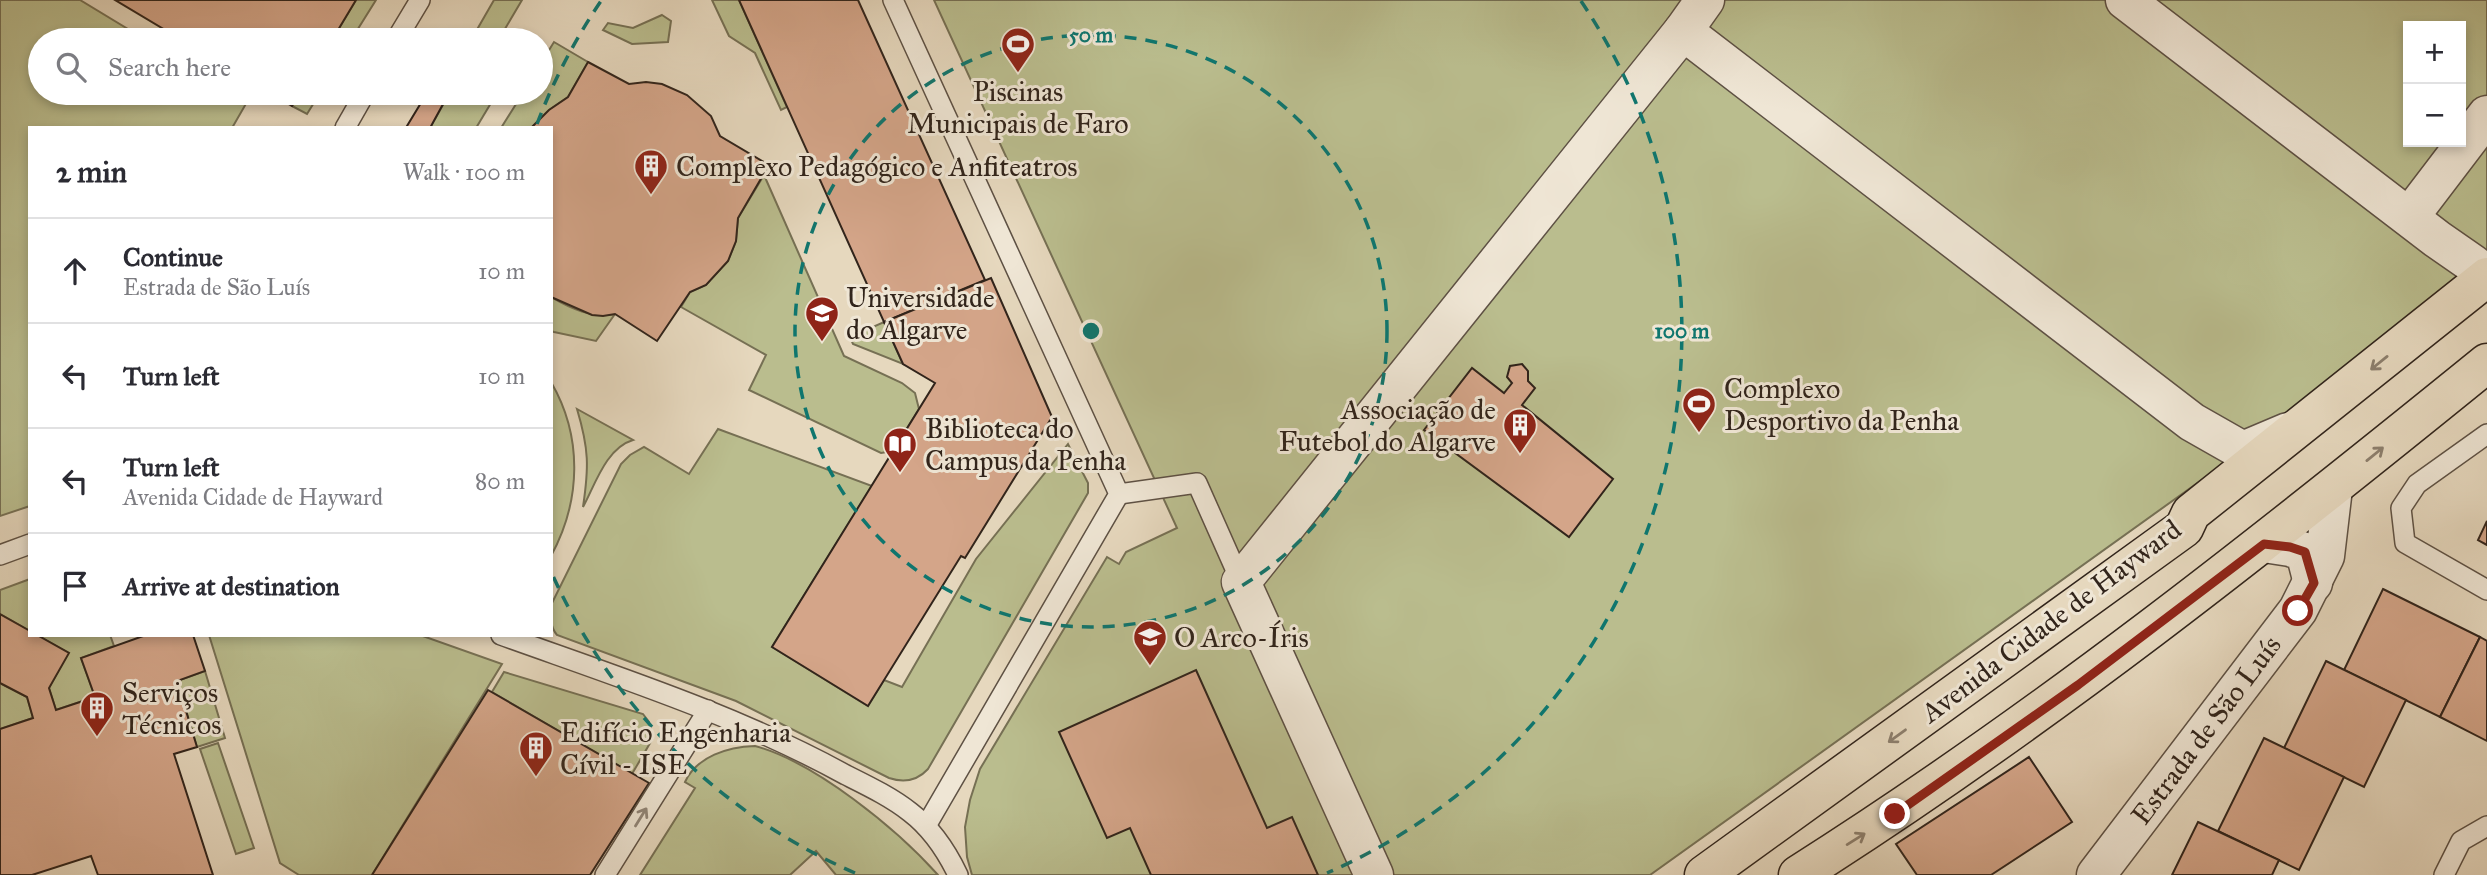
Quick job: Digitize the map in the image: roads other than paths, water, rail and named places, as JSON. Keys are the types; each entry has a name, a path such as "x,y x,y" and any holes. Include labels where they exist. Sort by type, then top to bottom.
{"main road":[{"name":"Avenida Cidade de Hayward","path":"1704,875 2184,527 2191,513 2486,277"},
{"path":"1798,875 1895,814 2078,685 2264,544 2487,363"}],"street":[{"path":"1374,875 1241,582 1706,0"},
{"path":"2125,0 2473,264 2486,277"},
{"path":"1682,31 2192,422 2243,451 2300,427"},
{"path":"2410,216 2487,115"},
{"path":"2191,513 2216,472 2213,448 2192,422"},
{"name":"Estrada de São Luís","path":"2096,875 2298,611 2325,556 2333,488"},
{"path":"2264,544 2305,552 2314,583"}],"lane":[{"path":"403,28 420,0"},
{"path":"893,0 1119,494"},
{"path":"346,126 358,105"},
{"path":"2487,433 2417,484 2401,508 2406,543 2487,590"},
{"path":"1119,494 1197,483 1241,582"},
{"path":"926,826 1119,494"},
{"path":"0,555 28,545"},
{"path":"507,637 708,710 760,731 827,764 911,813 926,826 942,847 958,875"},
{"path":"605,875 708,710"},
{"path":"2444,875 2461,841 2487,826"}],"place":[{"name":"Piscinas Municipais de Faro","path":"1018,74"},
{"name":"Complexo Pedagógico e Anfiteatros","path":"651,196"},
{"name":"Universidade do Algarve","path":"822,343"},
{"name":"Complexo Desportivo da Penha","path":"1699,434"},
{"name":"Associação de Futebol do Algarve","path":"1520,455"},
{"name":"Biblioteca do Campus da Penha","path":"900,474"},
{"name":"O Arco-Íris","path":"1150,667"},
{"name":"Serviços Técnicos","path":"97,738"},
{"name":"Edifício Engenharia Cívil - ISE","path":"536,778"}]}
